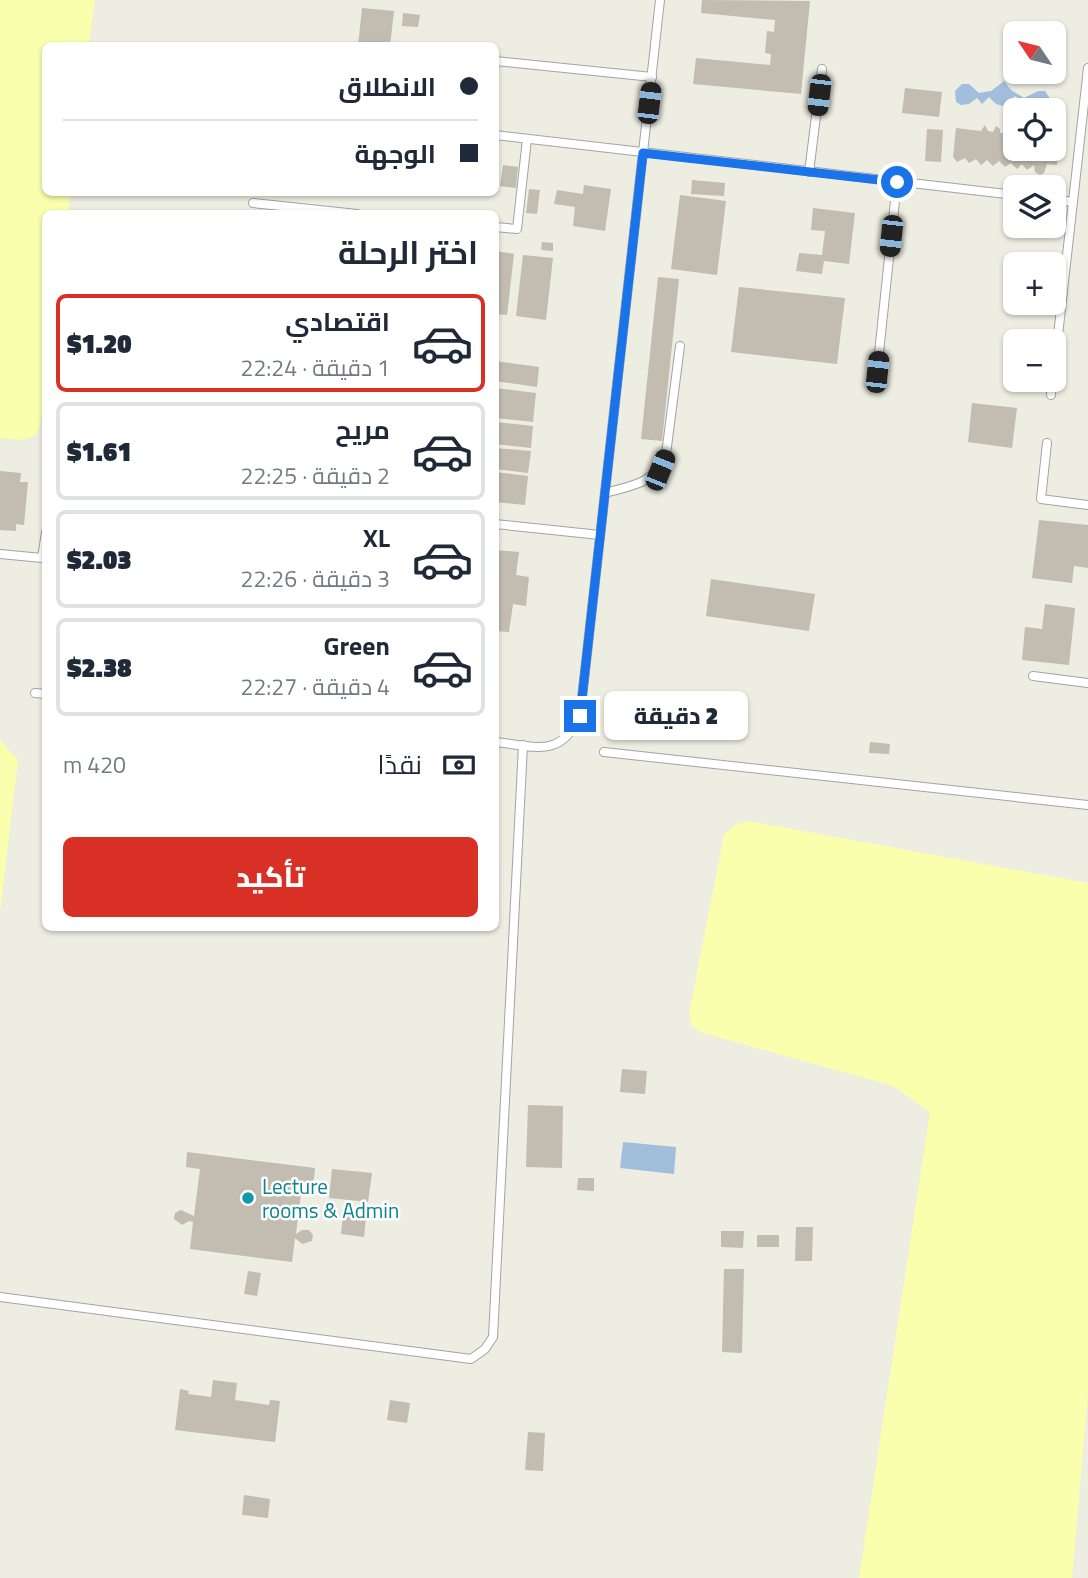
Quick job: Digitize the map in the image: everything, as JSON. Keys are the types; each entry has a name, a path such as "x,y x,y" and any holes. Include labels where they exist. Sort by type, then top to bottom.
{"lane":[{"path":"499,742 548,748 557,745 575,727 580,716 660,0"},
{"path":"499,61 652,77"},
{"path":"1058,329 1088,68"},
{"path":"809,172 822,69"},
{"path":"499,136 1003,194"},
{"path":"499,227 517,229 527,139"},
{"path":"877,372 897,182"},
{"path":"1066,201 1072,202"},
{"path":"253,204 315,210"},
{"path":"605,493 642,482 660,470 666,454 680,346"},
{"path":"1047,443 1041,499 1088,505"},
{"path":"499,524 600,535"},
{"path":"0,554 42,558"},
{"path":"1033,676 1088,683"},
{"path":"35,693 42,694"},
{"path":"0,1297 471,1359 485,1349 493,1338 523,745"},
{"path":"604,752 1088,805"}],"sand":[{"path":"0,0 95,0 89,42 42,42 42,196 71,196 68,210 42,210 41,421 36,434 28,439 0,438"},
{"path":"0,740 18,760 0,912"},
{"path":"749,821 1088,883 1088,1394 1072,1578 859,1578 930,1112 893,1086 700,1032 692,1026 689,1014 724,835 734,825"}],"water":[{"path":"1003,82 1024,98 1003,98 1003,106 996,104 989,97 982,104 977,98 969,104 961,105 956,102 955,91 962,84 969,84 979,93 991,91"},
{"path":"1038,91 1045,91 1050,98 1024,98"},
{"path":"623,1142 676,1147 674,1174 620,1168"}],"building":[{"path":"702,0 810,1 801,94 693,84 696,58 770,65 771,54 765,53 767,31 774,32 775,20 701,13"},
{"path":"362,8 394,11 390,42 358,42"},
{"path":"403,13 420,15 418,27 402,26"},
{"path":"905,88 942,92 939,117 902,113"},
{"path":"985,125 988,131 993,132 996,126 1000,133 1003,133 1003,161 1057,161 1057,165 1047,164 1044,173 1040,175 1035,172 1034,165 1027,170 1022,164 1017,169 1011,163 1005,167 999,161 993,166 987,160 981,165 976,159 969,163 965,158 957,162 953,157 956,128 981,131"},
{"path":"927,129 943,130 941,162 925,161"},
{"path":"503,165 518,167 516,188 500,186"},
{"path":"692,180 725,183 724,196 691,194"},
{"path":"584,185 611,189 605,231 573,226 575,207 554,204 557,190 583,194"},
{"path":"529,189 540,190 537,214 526,213"},
{"path":"680,195 726,201 717,275 671,269"},
{"path":"813,208 855,213 849,264 824,261 822,274 796,271 799,253 822,255 825,231 811,230"},
{"path":"542,242 553,243 553,251 541,250"},
{"path":"499,252 514,254 507,315 499,314"},
{"path":"523,255 553,258 546,320 516,316"},
{"path":"658,277 679,279 662,441 641,439"},
{"path":"739,287 845,298 837,364 731,352"},
{"path":"499,362 539,367 537,387 499,382"},
{"path":"499,388 536,393 533,422 499,418"},
{"path":"972,403 1017,408 1012,448 968,442"},
{"path":"499,422 533,426 531,448 499,444"},
{"path":"499,448 531,451 528,473 499,469"},
{"path":"0,471 21,473 20,482 28,482 24,525 16,524 16,531 0,530"},
{"path":"499,472 528,476 525,505 499,502"},
{"path":"1039,520 1088,525 1088,568 1074,566 1072,583 1032,578"},
{"path":"499,550 519,552 516,575 529,577 526,606 513,604 509,632 499,631"},
{"path":"711,579 815,594 809,631 706,616"},
{"path":"1045,604 1075,608 1069,665 1022,660 1025,627 1042,629"},
{"path":"870,742 890,744 889,754 869,753"},
{"path":"622,1069 647,1071 645,1094 620,1092"},
{"path":"528,1105 563,1106 562,1168 526,1167"},
{"name":"Lecture rooms & Admin","path":"187,1152 315,1168 313,1187 302,1185 296,1234 309,1230 313,1235 312,1241 302,1244 295,1238 292,1262 190,1249 193,1222 182,1225 174,1219 175,1213 181,1210 194,1216 200,1169 186,1167"},
{"path":"332,1169 372,1173 368,1202 329,1198"},
{"path":"578,1178 594,1178 594,1191 577,1190"},
{"path":"343,1214 366,1217 364,1237 341,1234"},
{"path":"796,1227 813,1227 812,1261 795,1261"},
{"path":"721,1231 744,1231 743,1248 721,1247"},
{"path":"757,1235 779,1235 779,1247 757,1247"},
{"path":"724,1269 744,1269 742,1353 722,1352"},
{"path":"248,1271 261,1273 257,1296 244,1294"},
{"path":"213,1380 237,1383 235,1400 269,1405 270,1400 280,1401 275,1442 175,1430 180,1389 189,1391 188,1394 211,1397"},
{"path":"390,1400 410,1403 407,1423 387,1420"},
{"path":"528,1432 545,1433 543,1471 525,1470"},
{"path":"244,1495 270,1499 268,1518 242,1515"}],"place":[{"name":"Lecture rooms & Admin","path":"248,1198"}],"route":[{"path":"580,716 643,153 897,182"}]}
